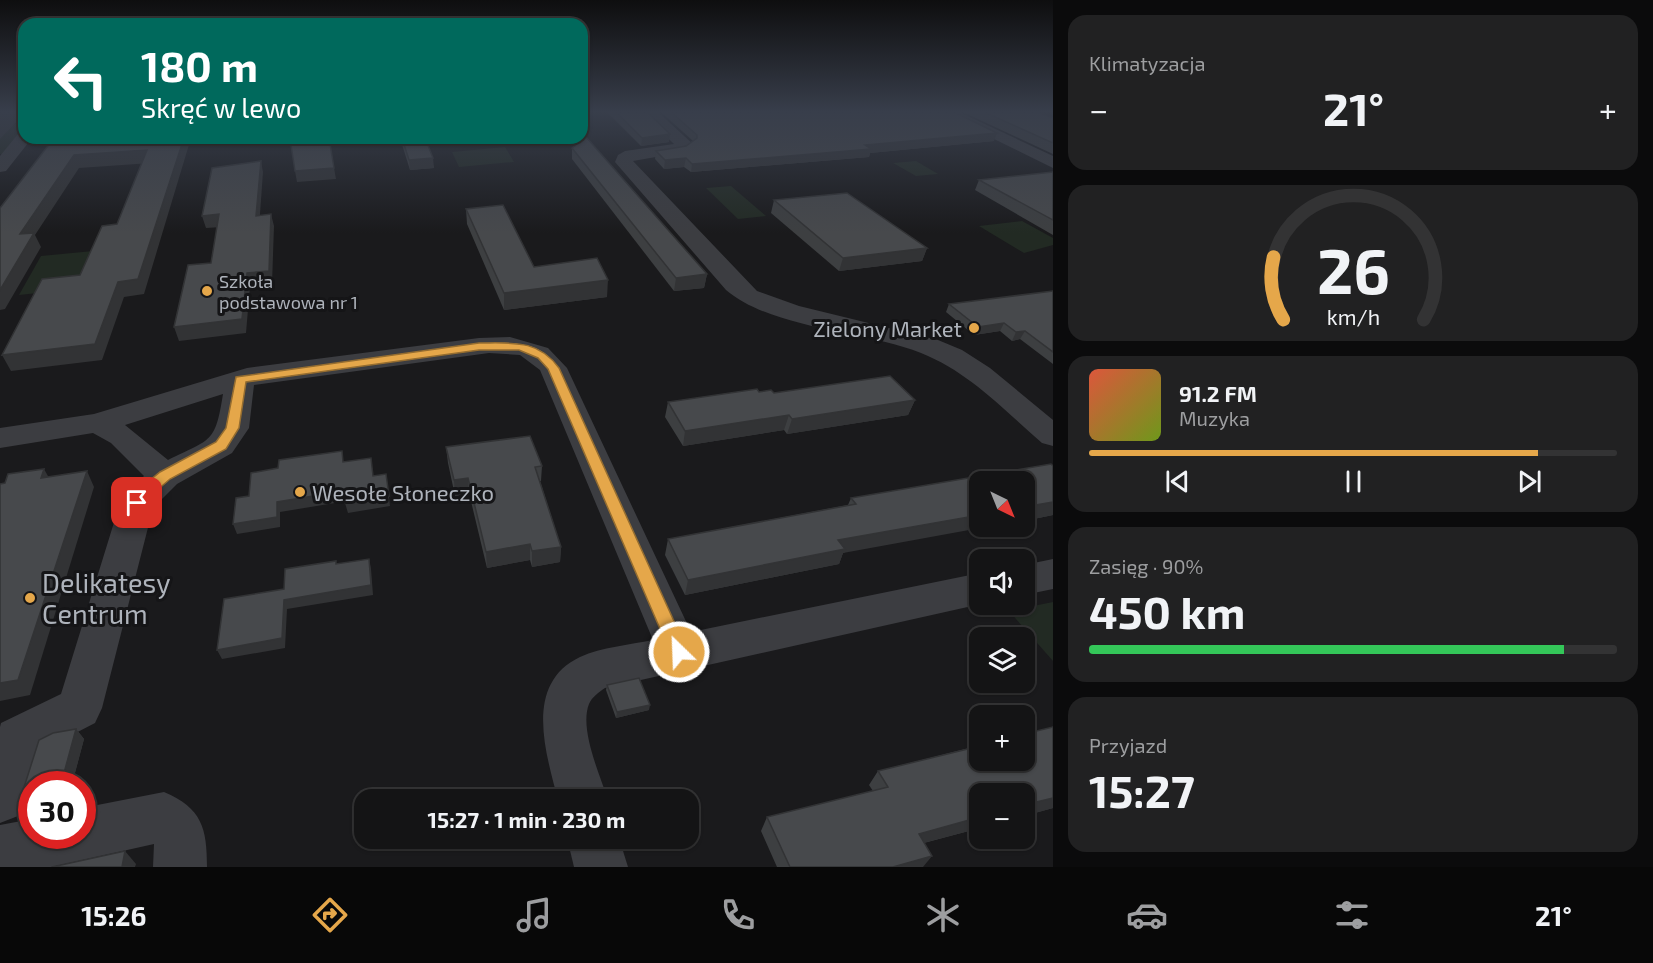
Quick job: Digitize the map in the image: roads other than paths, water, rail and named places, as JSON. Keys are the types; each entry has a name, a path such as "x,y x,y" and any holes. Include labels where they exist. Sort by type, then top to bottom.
{"street":[{"path":"0,167 12,152"},
{"path":"647,152 632,154 624,159 624,162 741,291 758,301 779,308 918,343 945,353 980,374 1051,433"},
{"path":"1031,152 1053,163"},
{"path":"0,438 97,423 240,379 479,346 520,346 542,355 553,368 679,652"},
{"path":"0,798 18,739 79,708 137,503 149,488 165,476 221,446 230,435 240,379"},
{"path":"97,423 122,436 165,476"},
{"path":"1035,578 1053,574"},
{"path":"580,789 562,714 571,688 581,678 598,669 969,591"},
{"path":"96,831 165,818 181,836 180,867"},
{"path":"0,851 18,847"},
{"path":"596,849 601,867"}],"place":[{"name":"Szkoła podstawowa nr 1","path":"207,291"},
{"name":"Zielony Market","path":"974,328"},
{"name":"Wesołe Słoneczko","path":"300,492"},
{"name":"Delikatesy Centrum","path":"30,598"}]}
